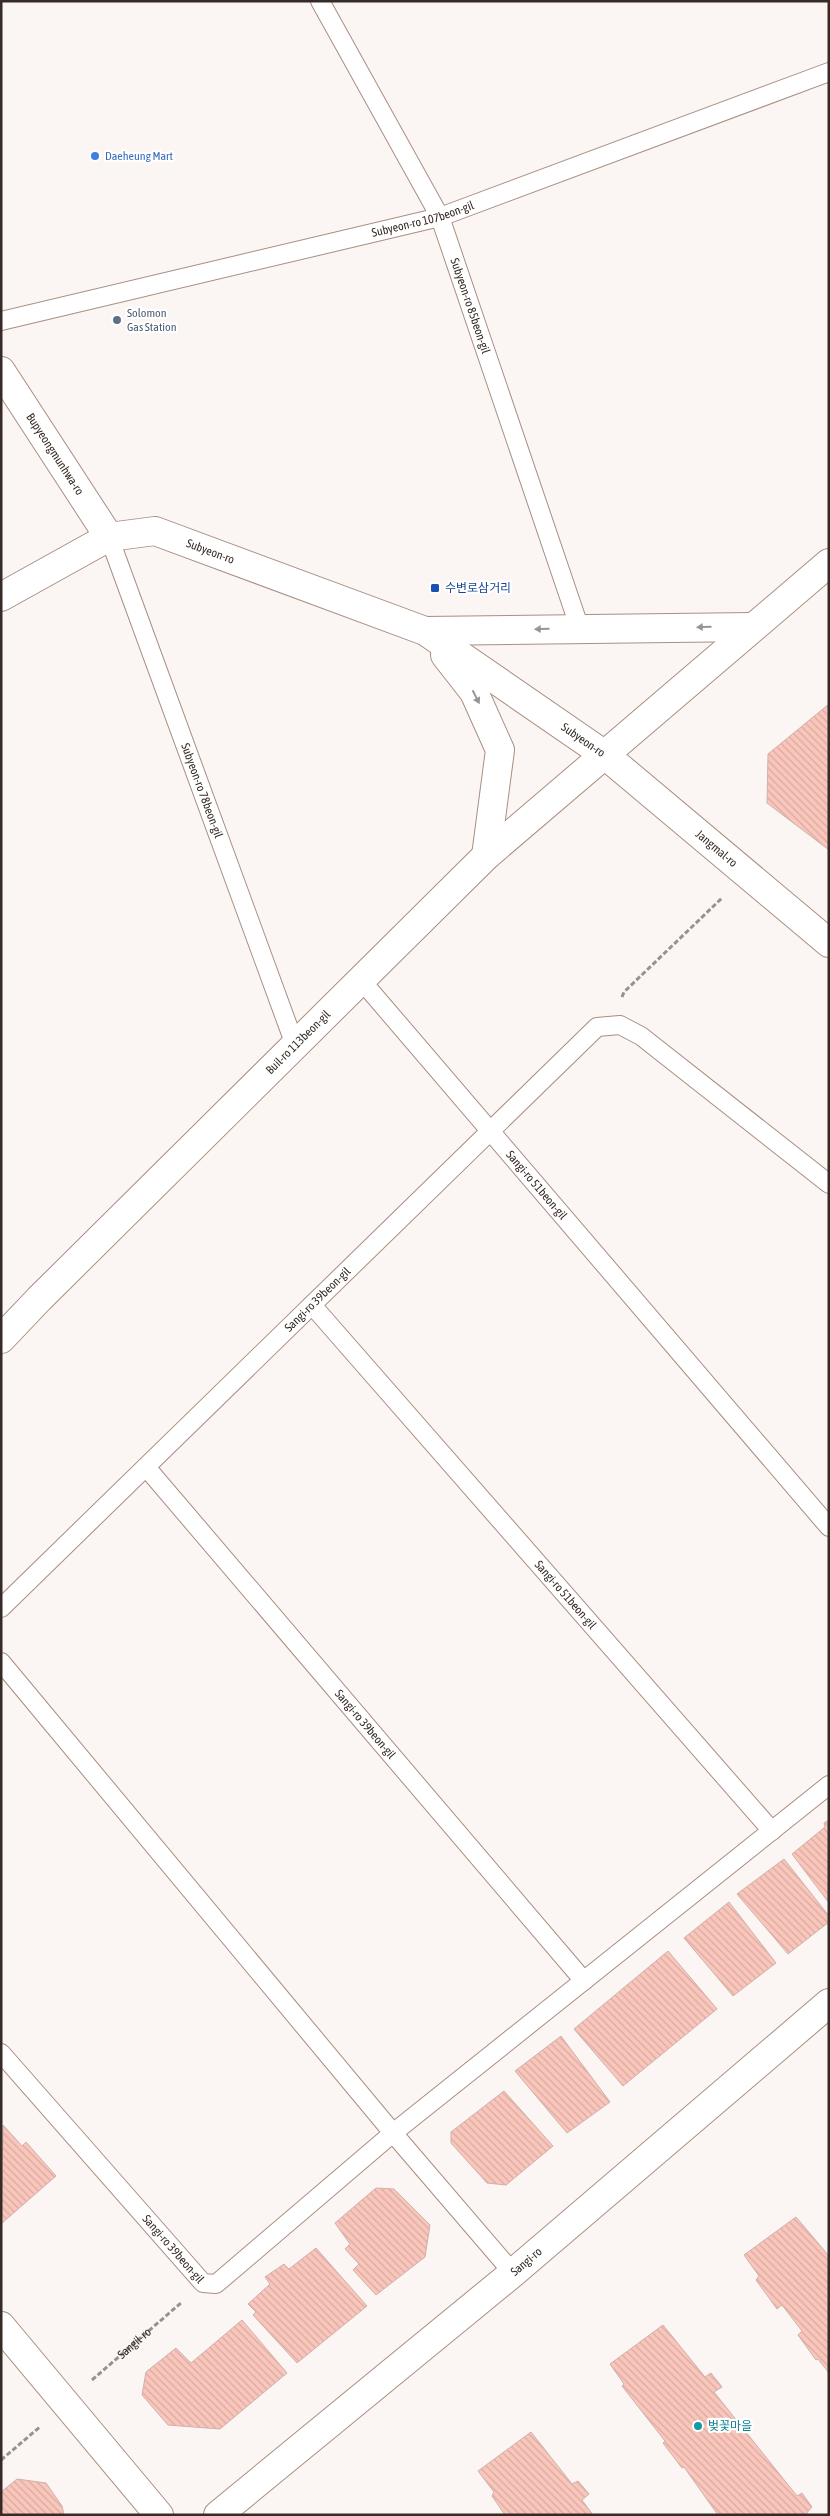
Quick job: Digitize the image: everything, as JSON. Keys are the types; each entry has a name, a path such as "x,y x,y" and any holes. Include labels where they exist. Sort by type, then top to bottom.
{"street":[{"name":"Bupyeongmunhwa-ro","path":"1,371 109,537"},
{"name":"Subyeon-ro","path":"1,596 109,537 155,531 425,630 605,755 829,563"},
{"name":"Subyeon-ro","path":"425,630 753,627"},
{"path":"425,630 474,692 500,750 486,856"},
{"name":"Buil-ro 113beon-gil","path":"1,1339 39,1299 486,856 605,755"},
{"name":"Jangmal-ro","path":"605,755 746,875 827,938"},
{"name":"Sangi-ro","path":"218,2515 513,2273 829,2004"},
{"path":"1,2326 159,2515"}],"lane":[{"name":"Subyeon-ro 85beon-gil","path":"320,1 440,217 580,628"},
{"name":"Subyeon-ro 107beon-gil","path":"1,321 440,217 829,72"},
{"name":"Subyeon-ro 78beon-gil","path":"109,537 296,1045"},
{"name":"Sangi-ro 51beon-gil","path":"362,980 829,1527"},
{"path":"606,1026 620,1025 641,1036 829,1184"},
{"name":"Sangi-ro 39beon-gil","path":"1,1608 490,1131 606,1026"},
{"name":"Sangi-ro 51beon-gil","path":"312,1305 772,1831"},
{"name":"Sangi-ro 39beon-gil","path":"146,1467 584,1981"},
{"path":"1,1662 393,2133 513,2273"},
{"path":"772,1831 829,1785"},
{"name":"Sangi-ro 39beon-gil","path":"1,2053 203,2283 216,2284 393,2133 772,1831"}],"path":[{"path":"606,1026 624,992 746,875"},
{"name":"Sangil-ro","path":"1,2460 203,2283"}],"building":[{"path":"829,704 829,850 767,803 768,754"},
{"path":"829,1820 829,1903 792,1854 825,1827 824,1823"},
{"path":"784,1859 829,1916 829,1922 788,1954 737,1894"},
{"path":"729,1902 776,1963 733,1996 684,1938"},
{"path":"668,1951 717,2009 623,2086 574,2029"},
{"path":"561,2036 610,2102 567,2133 515,2071"},
{"path":"504,2091 553,2146 506,2185 487,2183 451,2143 451,2132"},
{"path":"3,2125 22,2146 26,2142 56,2176 1,2224"},
{"path":"376,2188 394,2189 430,2225 425,2257 376,2295 353,2270 359,2264 345,2249 350,2244 335,2223"},
{"path":"796,2217 829,2256 829,2373 818,2359 816,2360 798,2335 802,2331 782,2305 777,2309 756,2280 759,2276 744,2255"},
{"path":"316,2248 367,2306 297,2363 253,2315 256,2312 248,2304 270,2284 265,2277 284,2264 289,2269"},
{"path":"242,2320 287,2373 220,2429 168,2425 142,2395 146,2372 176,2348 191,2363"},
{"name":"벚꽃마을","path":"663,2325 705,2377 711,2373 722,2387 714,2392 797,2496 802,2493 812,2507 805,2515 718,2515 684,2467 682,2468 663,2443 665,2441 622,2386 624,2384 610,2364"},
{"path":"531,2432 572,2484 578,2481 589,2494 582,2500 593,2515 505,2515 492,2496 494,2492 478,2471"},
{"path":"17,2479 46,2483 62,2506 64,2515 1,2515 1,2492"}],"place":[{"name":"Daeheung Mart","path":"95,156"},
{"name":"Solomon Gas Station","path":"117,320"},
{"name":"수변로삼거리","path":"435,588"},
{"name":"벚꽃마을","path":"698,2426"}]}
